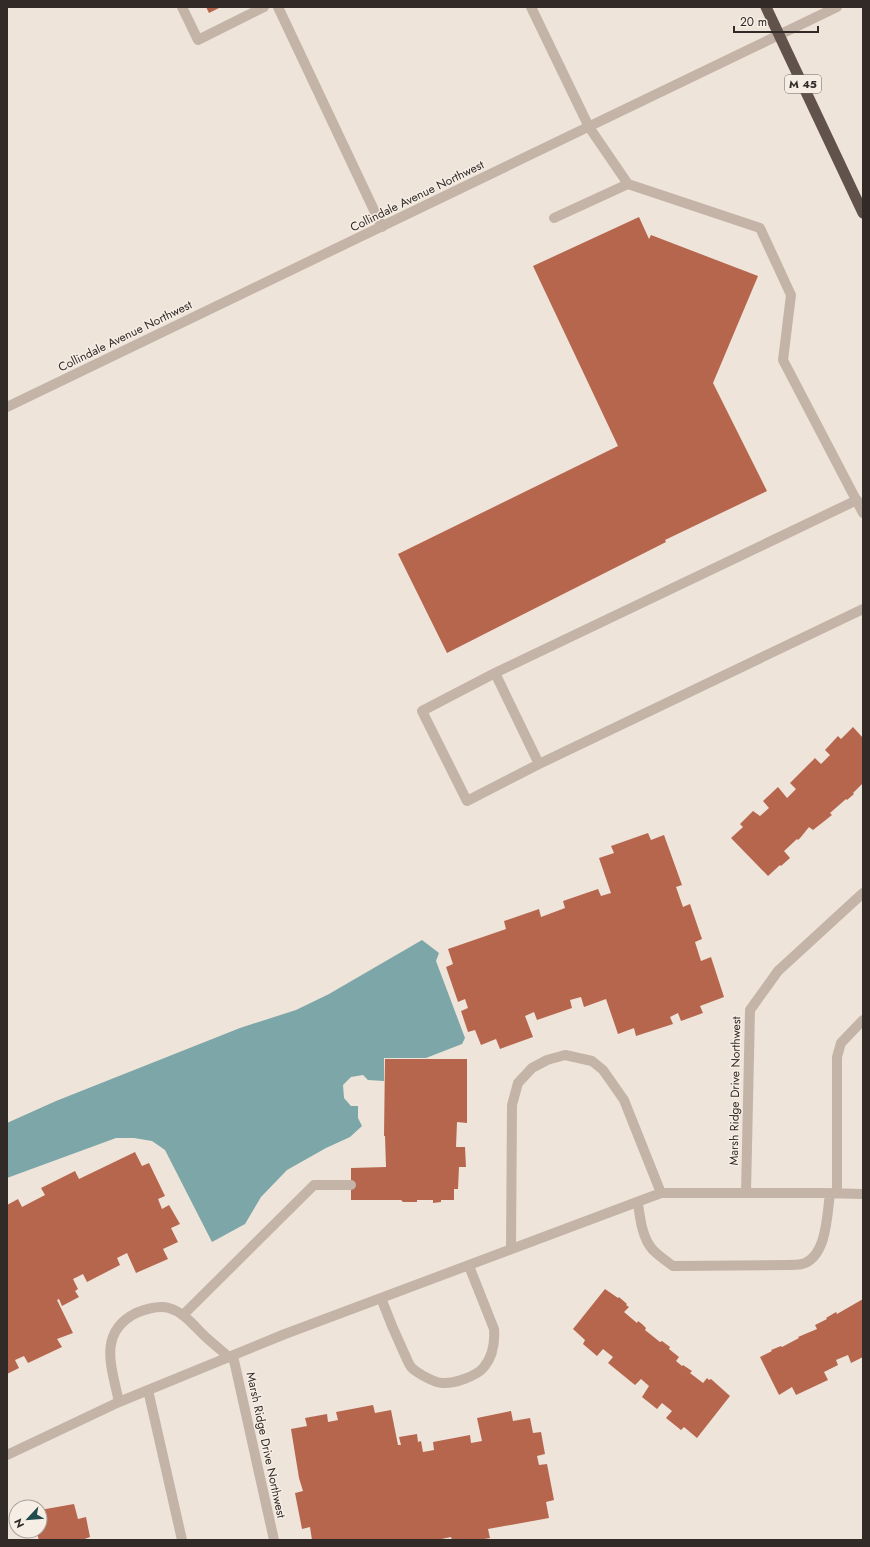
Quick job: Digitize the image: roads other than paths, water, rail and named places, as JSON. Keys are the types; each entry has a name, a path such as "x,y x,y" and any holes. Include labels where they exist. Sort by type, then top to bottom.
{"highway":[{"name":"M 45","path":"766,7 863,213"}],"street":[{"path":"182,7 198,40 264,7"},
{"path":"278,7 382,227"},
{"path":"531,7 589,127 628,184 760,228 791,295 783,360 863,513"},
{"name":"Collindale Avenue Northwest","path":"7,407 780,36 837,7"},
{"path":"554,218 628,184"},
{"path":"857,500 495,673 422,711 467,800 863,609"},
{"path":"495,673 539,764"},
{"name":"Marsh Ridge Drive Northwest","path":"746,1193 750,1010 778,972 863,893"},
{"path":"638,1203 640,1220 652,1249 673,1266 786,1266 801,1264 816,1255 823,1238 834,1193 837,1057 841,1043 863,1020"},
{"path":"511,1248 512,1105 518,1083 532,1068 547,1060 565,1055 592,1061 603,1070 624,1100 661,1193"},
{"path":"183,1315 314,1186 351,1185"},
{"path":"7,1455 119,1402 285,1334 469,1266 511,1248 638,1203 661,1193 863,1194"},
{"path":"381,1298 392,1327 412,1368 427,1378 442,1383 459,1381 480,1372 486,1366 493,1350 495,1339 494,1329 469,1266"},
{"path":"119,1402 109,1356 114,1331 128,1317 147,1308 168,1308 183,1315 208,1340 232,1357"},
{"name":"Marsh Ridge Drive Northwest","path":"232,1357 274,1540"},
{"path":"148,1390 182,1540"}],"water":[{"path":"422,940 439,953 436,961 465,1038 462,1044 426,1058 384,1058 384,1081 368,1080 363,1075 351,1077 343,1085 344,1098 351,1106 358,1106 358,1118 362,1126 350,1137 326,1148 287,1170 261,1197 245,1224 212,1242 165,1150 152,1141 134,1138 116,1138 7,1178 7,1123 56,1101 240,1028 296,1010 329,994"}]}
